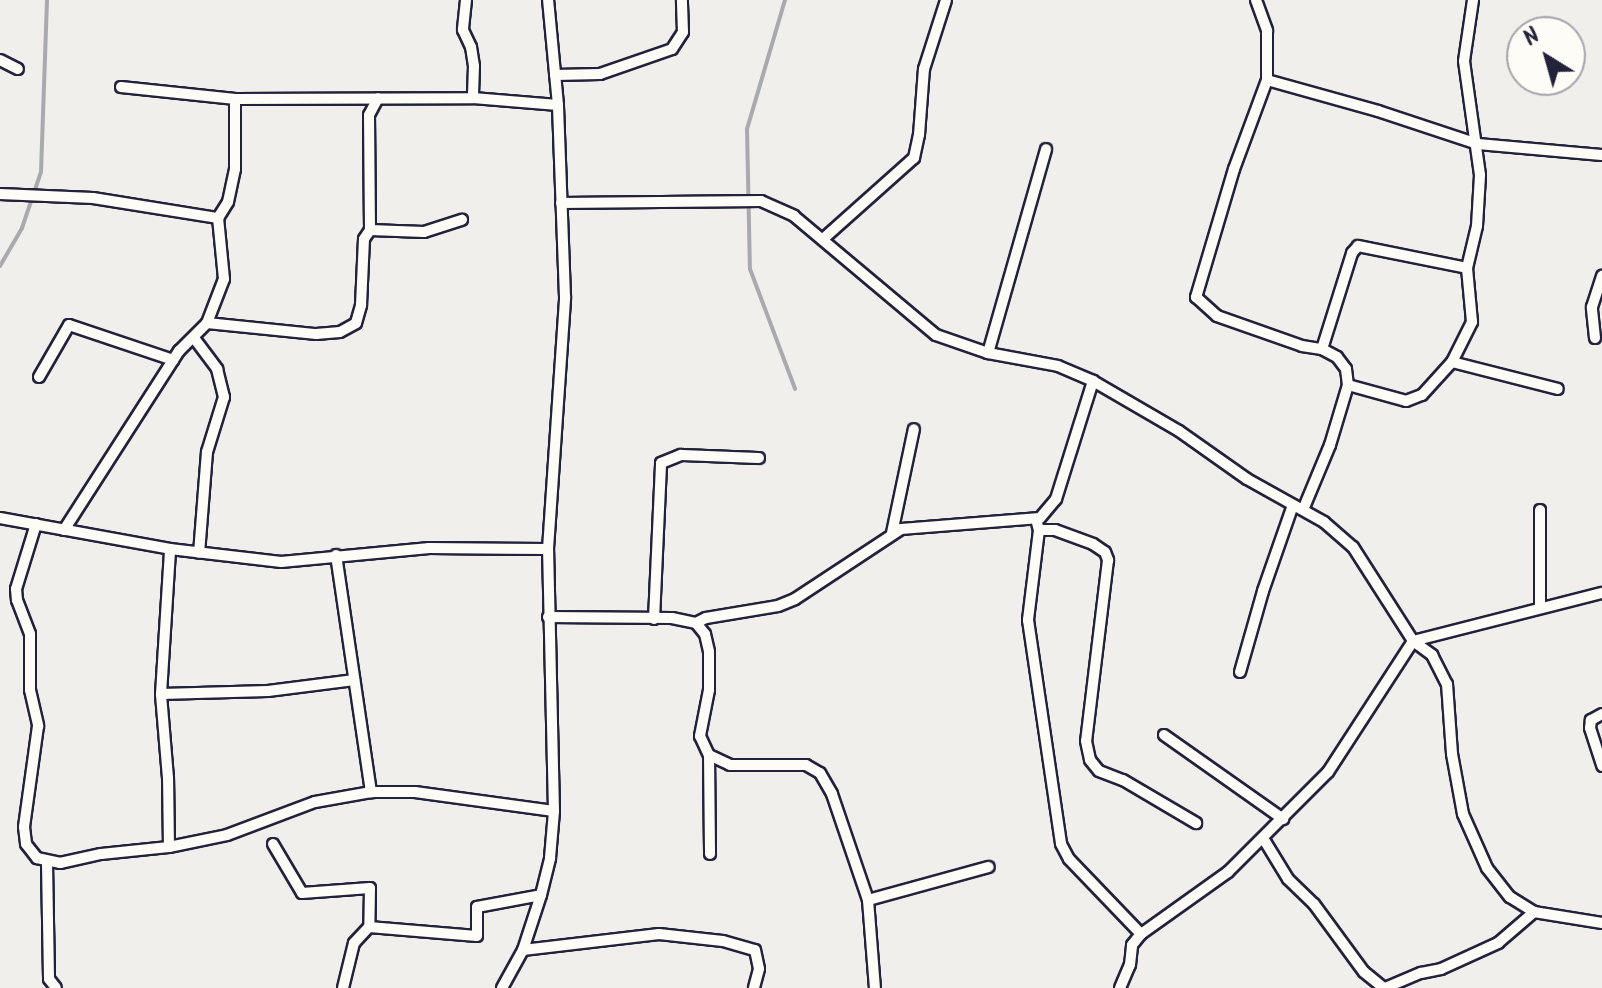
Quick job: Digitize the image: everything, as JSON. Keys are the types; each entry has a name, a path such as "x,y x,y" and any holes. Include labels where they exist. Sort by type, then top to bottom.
{"street":[{"path":"466,0 463,30 474,66 473,98"},
{"path":"502,988 523,950 541,895 550,858 554,811 548,549 565,297 558,105 548,0"},
{"path":"555,75 600,74 672,49 683,32 682,0"},
{"path":"823,239 914,158 919,135 924,69 946,0"},
{"path":"1240,672 1263,591 1298,508 1330,445 1348,385 1346,369 1337,357 1322,349 1302,346 1217,316 1196,297 1234,169 1267,80 1267,31 1256,0"},
{"path":"1348,385 1406,401 1422,395 1452,362 1472,322 1467,268 1477,226 1478,144 1464,61 1473,0"},
{"path":"0,60 18,69"},
{"path":"1267,80 1478,144 1602,155"},
{"path":"121,87 235,99 473,98 558,105"},
{"path":"207,323 316,334 340,332 356,323 361,305 364,239 370,230 369,115 378,98"},
{"path":"64,530 173,360 207,323 224,279 218,218 228,202 235,169 235,99"},
{"path":"988,353 1046,149"},
{"path":"0,194 93,198 218,218"},
{"path":"561,203 761,201 794,216 936,335 988,353 1058,366 1093,381 1179,431 1247,479 1298,508 1353,547 1413,641 1432,655 1447,684 1452,754 1463,814 1487,868 1510,897 1534,912 1602,923"},
{"path":"370,230 424,232 462,220"},
{"path":"1322,349 1352,253 1358,246 1467,268"},
{"path":"1595,338 1592,307 1602,276"},
{"path":"39,377 69,325 173,360"},
{"path":"194,338 217,369 224,397 207,452 199,553"},
{"path":"1452,362 1558,389"},
{"path":"1093,381 1056,499 1038,525 1028,620 1061,844 1069,859 1141,934"},
{"path":"892,533 914,429"},
{"path":"654,619 661,463 681,455 759,458"},
{"path":"1540,510 1540,608"},
{"path":"0,518 170,549 281,562 429,548 548,549"},
{"path":"36,524 19,573 17,600 30,634 30,690 38,726 24,827 30,852 47,863 169,847 227,835 315,802 371,792 415,792 554,811"},
{"path":"548,617 696,623 720,615 778,606 795,599 892,533 933,525 1038,525 1055,530 1093,544 1105,552 1108,560 1098,615 1086,741 1090,760 1099,771 1123,780 1196,823"},
{"path":"169,847 168,778 161,694 170,549"},
{"path":"336,555 371,792"},
{"path":"1120,988 1130,965 1132,945 1141,934 1228,872 1328,772 1413,641 1602,593"},
{"path":"696,623 705,634 709,652 709,690 700,736 709,755 710,854"},
{"path":"161,694 268,691 354,680"},
{"path":"1602,714 1591,720 1590,728 1602,766"},
{"path":"1164,735 1283,819"},
{"path":"709,755 730,765 806,765 820,773 832,794 868,900 875,988"},
{"path":"1263,838 1288,879 1314,904 1364,972 1384,988 1421,973 1441,969 1498,943 1534,912"},
{"path":"273,844 302,893 370,888 369,927 354,943 343,988"},
{"path":"47,863 49,979 56,988"},
{"path":"868,900 989,867"},
{"path":"369,927 477,936 477,907 541,895"},
{"path":"523,950 659,934 723,941 755,950 759,969 754,988"}],"waterway":[{"path":"0,266 22,228 41,172 47,0"},
{"path":"785,0 747,129 750,269 795,389"}]}
